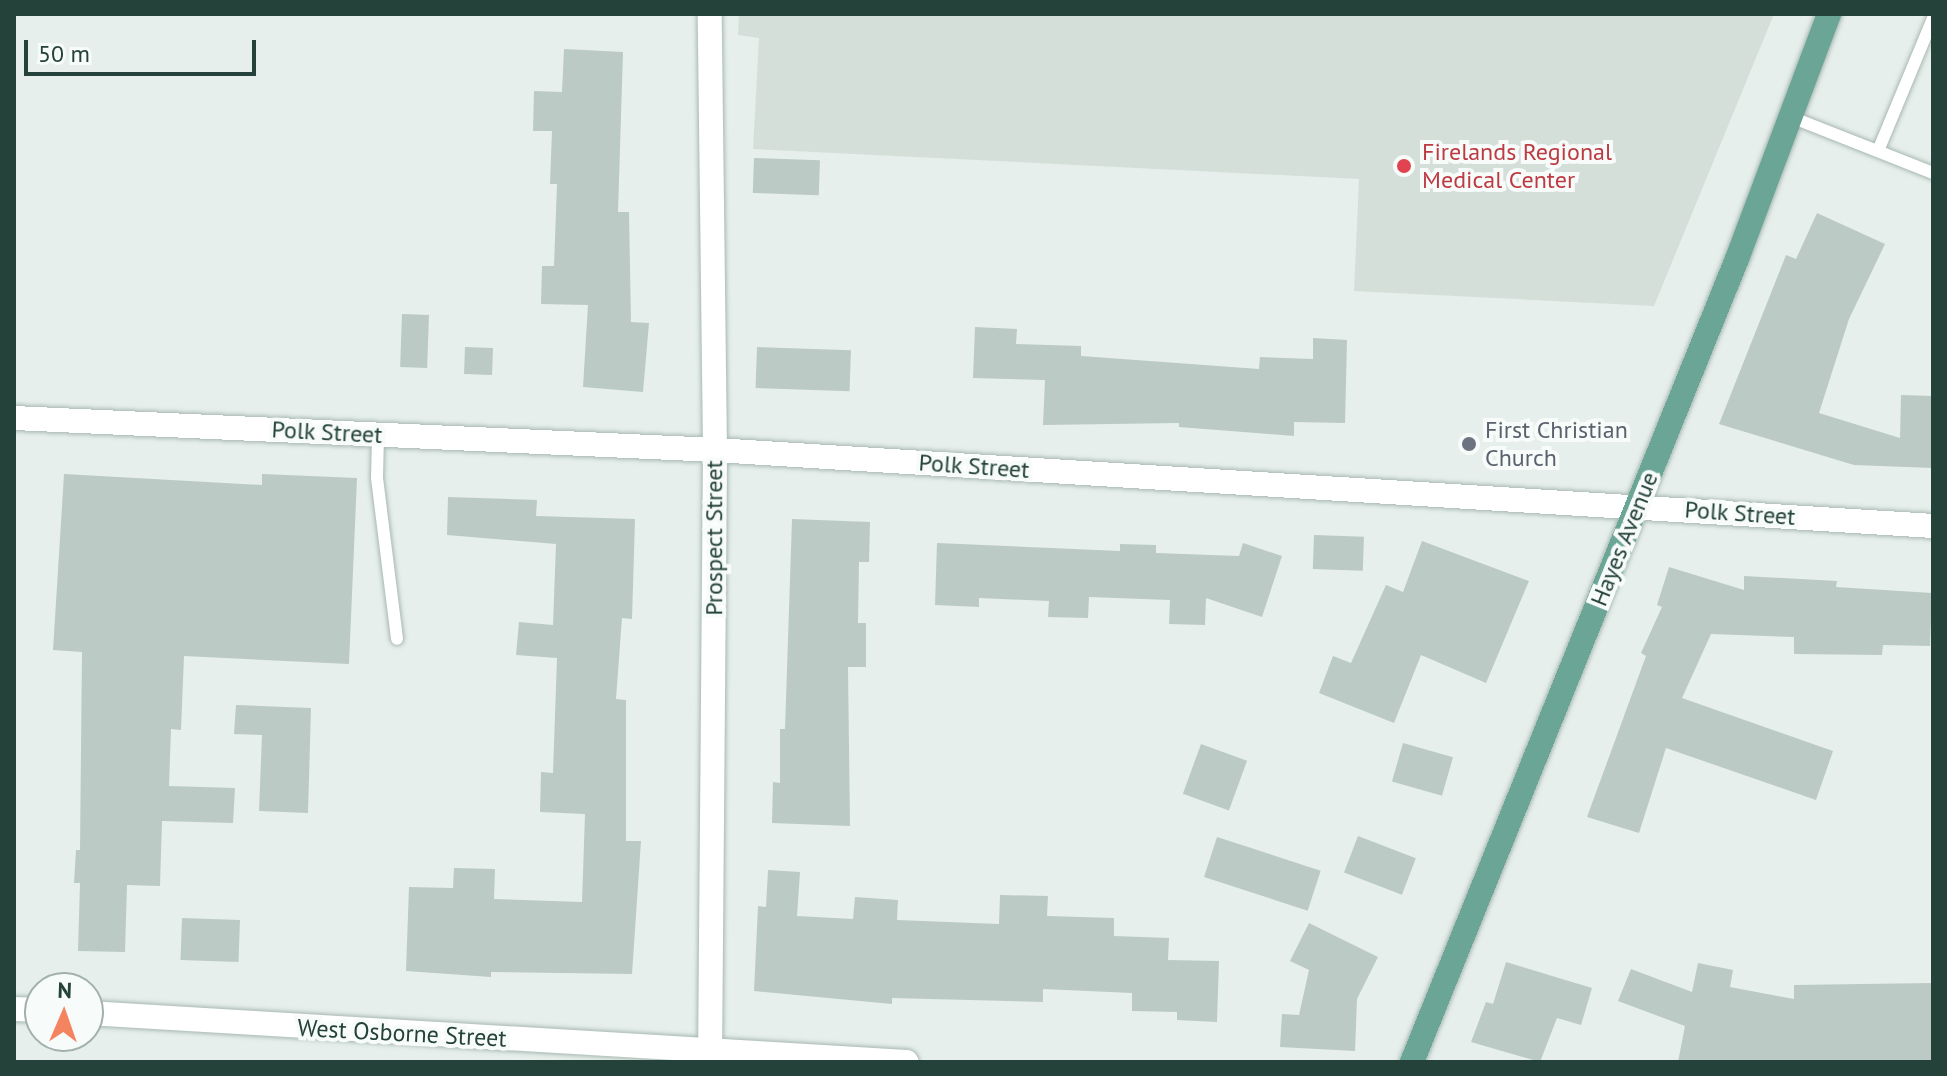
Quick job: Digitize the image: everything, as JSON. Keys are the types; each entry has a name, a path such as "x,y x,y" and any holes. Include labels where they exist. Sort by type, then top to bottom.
{"main road":[{"name":"Hayes Avenue","path":"1412,1062 1637,506 1829,14"}],"street":[{"name":"Prospect Street","path":"710,14 715,450 710,1056"},
{"name":"Polk Street","path":"14,418 715,450 1933,526"},
{"name":"West Osborne Street","path":"104,1014 710,1056 907,1062"}],"lane":[{"path":"1878,151 1931,24"},
{"path":"1791,117 1933,173"},
{"path":"378,435 377,478 397,639"}],"shaded area":[{"name":"Firelands Regional Medical Center","path":"739,14 1774,14 1654,306 1354,291 1359,179 753,149 759,38 738,35"}],"building":[{"path":"564,49 623,52 618,212 629,212 631,322 649,323 643,392 583,387 588,305 541,304 542,266 554,266 557,184 550,184 552,131 533,131 534,91 562,92"},
{"path":"754,158 820,160 819,195 753,193"},
{"path":"1817,213 1885,244 1849,319 1819,413 1900,438 1901,395 1933,396 1933,468 1854,465 1719,424 1786,255 1796,259"},
{"path":"402,314 429,315 427,368 400,367"},
{"path":"975,327 1017,329 1016,344 1081,346 1081,356 1259,369 1260,357 1313,359 1313,338 1347,340 1345,423 1294,422 1294,436 1179,427 1179,423 1043,425 1045,380 973,378"},
{"path":"465,347 493,348 492,375 464,374"},
{"path":"757,347 851,350 850,391 756,388"},
{"path":"64,474 262,485 262,474 357,478 349,664 184,656 181,730 171,729 169,786 235,788 233,823 162,821 160,886 127,885 125,952 78,951 80,883 74,883 76,850 80,850 82,652 53,650"},
{"path":"448,497 537,500 536,516 635,519 632,619 622,618 616,699 626,700 626,841 641,841 632,974 491,972 491,977 406,971 409,887 453,888 454,868 495,869 494,899 582,902 585,814 540,812 541,772 553,773 557,658 516,655 519,622 553,625 556,544 447,535"},
{"path":"792,519 870,522 869,562 859,562 858,623 866,623 866,667 848,667 850,826 772,823 773,782 780,783 780,729 785,729"},
{"path":"1314,535 1364,537 1363,571 1313,569"},
{"path":"1422,541 1529,581 1486,683 1421,655 1394,723 1319,693 1333,656 1351,663 1386,585 1403,592"},
{"path":"937,543 1120,551 1120,544 1156,545 1156,553 1239,556 1243,543 1282,556 1262,617 1206,598 1205,625 1169,624 1170,600 1089,597 1088,618 1048,617 1049,601 979,598 979,607 935,605"},
{"path":"1669,567 1744,590 1744,576 1837,581 1836,587 1932,593 1930,646 1883,645 1882,655 1794,654 1794,637 1711,634 1682,698 1833,751 1816,800 1666,748 1639,833 1587,817 1646,656 1641,653 1662,607 1657,605"},
{"path":"236,705 311,708 308,813 259,811 262,735 234,734"},
{"path":"1403,743 1453,757 1442,796 1392,781"},
{"path":"1201,744 1247,761 1229,811 1183,794"},
{"path":"1358,836 1416,858 1402,895 1344,872"},
{"path":"1217,837 1321,871 1308,911 1204,877"},
{"path":"768,870 800,872 797,916 853,919 855,897 898,900 897,920 999,924 1000,895 1048,896 1047,916 1114,918 1114,936 1169,938 1168,960 1219,961 1217,1022 1177,1020 1177,1012 1132,1011 1132,993 1043,989 1043,1002 892,998 892,1004 754,991 758,906 766,907"},
{"path":"182,918 240,920 238,962 181,960"},
{"path":"1309,923 1378,957 1357,999 1355,1051 1280,1047 1282,1014 1299,1015 1309,970 1290,961"},
{"path":"1506,962 1592,988 1581,1025 1557,1018 1540,1062 1471,1042 1486,1002 1493,1004"},
{"path":"1698,963 1733,970 1730,987 1794,999 1794,985 1933,983 1933,1062 1678,1062 1685,1026 1618,1001 1631,969 1692,992"}],"place":[{"name":"Firelands Regional Medical Center","path":"1404,166"},
{"name":"First Christian Church","path":"1469,444"}]}
